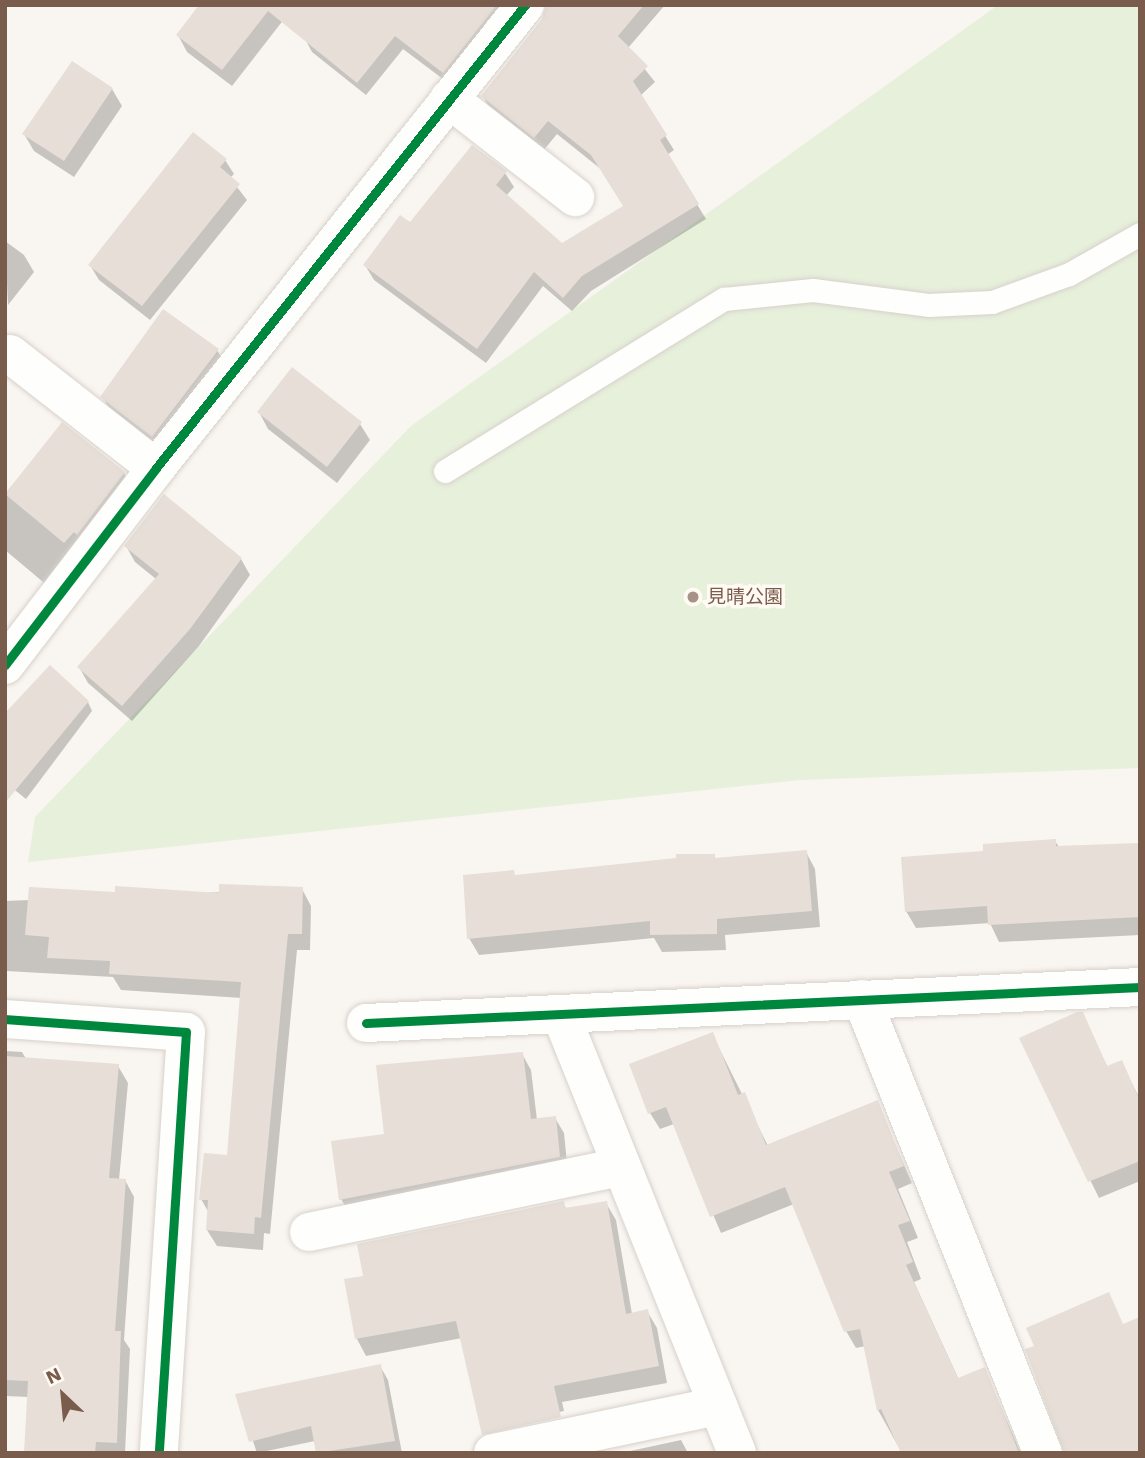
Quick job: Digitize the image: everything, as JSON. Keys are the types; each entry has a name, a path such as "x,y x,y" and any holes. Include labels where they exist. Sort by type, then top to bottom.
{"street":[{"path":"5,665 156,468 525,5"},
{"path":"449,99 575,197"},
{"path":"10,354 156,468"},
{"path":"366,1023 1140,988"},
{"path":"862,999 1043,1453"},
{"path":"561,1015 737,1453"},
{"path":"5,1019 186,1032 159,1453"},
{"path":"309,1232 621,1167"},
{"path":"493,1453 718,1406"}],"lane":[{"path":"445,471 724,299 813,290 928,305 992,302 1069,274 1140,234"}],"green space":[{"name":"見晴公園","path":"998,5 1140,5 1140,768 800,780 28,862 35,817 411,426"}],"building":[{"path":"199,5 497,5 443,73 395,36 357,83 268,11 222,70 176,35"},
{"path":"546,5 644,5 618,36 648,66 633,81 667,135 660,140 699,204 582,276 563,298 534,272 477,349 363,265 400,215 410,222 472,145 507,171 496,185 562,243 623,206 591,155 548,121 534,138 481,96 542,19"},
{"path":"72,61 113,88 64,161 22,134"},
{"path":"193,132 227,159 220,167 240,184 142,306 88,265"},
{"path":"163,309 219,349 152,437 100,397"},
{"path":"292,367 362,422 327,467 257,412"},
{"path":"62,422 125,472 77,535 74,532 64,543 5,494"},
{"path":"164,494 242,558 190,629 122,706 77,667 159,574 124,546"},
{"path":"50,665 89,701 5,803 5,713"},
{"path":"1056,839 1056,846 1140,843 1140,917 988,925 987,906 905,912 901,857 983,851 983,844"},
{"path":"807,850 812,911 717,919 717,934 650,935 650,921 467,939 463,875 514,870 515,875 676,858 676,854 715,854 715,858"},
{"path":"219,884 303,887 302,934 288,934 261,1218 255,1217 254,1234 206,1230 208,1200 199,1200 204,1153 227,1155 241,982 109,974 110,961 47,958 49,937 25,935 29,887 115,892 115,886 219,893"},
{"path":"1077,1012 1083,1012 1107,1066 1122,1060 1140,1101 1140,1161 1088,1182 1019,1038"},
{"path":"713,1032 738,1095 745,1092 766,1145 878,1100 904,1166 889,1172 910,1221 898,1225 913,1262 906,1265 958,1378 985,1367 1019,1453 901,1453 881,1409 877,1411 860,1329 844,1332 785,1187 710,1217 666,1107 648,1114 629,1064"},
{"path":"523,1052 531,1119 556,1116 560,1157 339,1200 331,1141 384,1134 376,1065"},
{"path":"5,1056 119,1064 109,1178 126,1179 115,1331 121,1331 117,1443 96,1442 95,1453 24,1453 28,1381 5,1380"},
{"path":"564,1201 565,1208 607,1201 626,1314 648,1309 659,1366 554,1386 561,1417 482,1435 456,1321 355,1339 344,1279 363,1276 357,1244"},
{"path":"1109,1292 1123,1324 1140,1317 1140,1453 1064,1453 1025,1349 1034,1346 1026,1328"},
{"path":"381,1364 395,1441 316,1453 311,1426 249,1442 235,1394"}],"cycle path":[{"path":"5,665 156,468 525,5"},
{"path":"366,1023 1140,987"},
{"path":"5,1019 186,1032 159,1453"}],"place":[{"name":"見晴公園","path":"693,597"}]}
